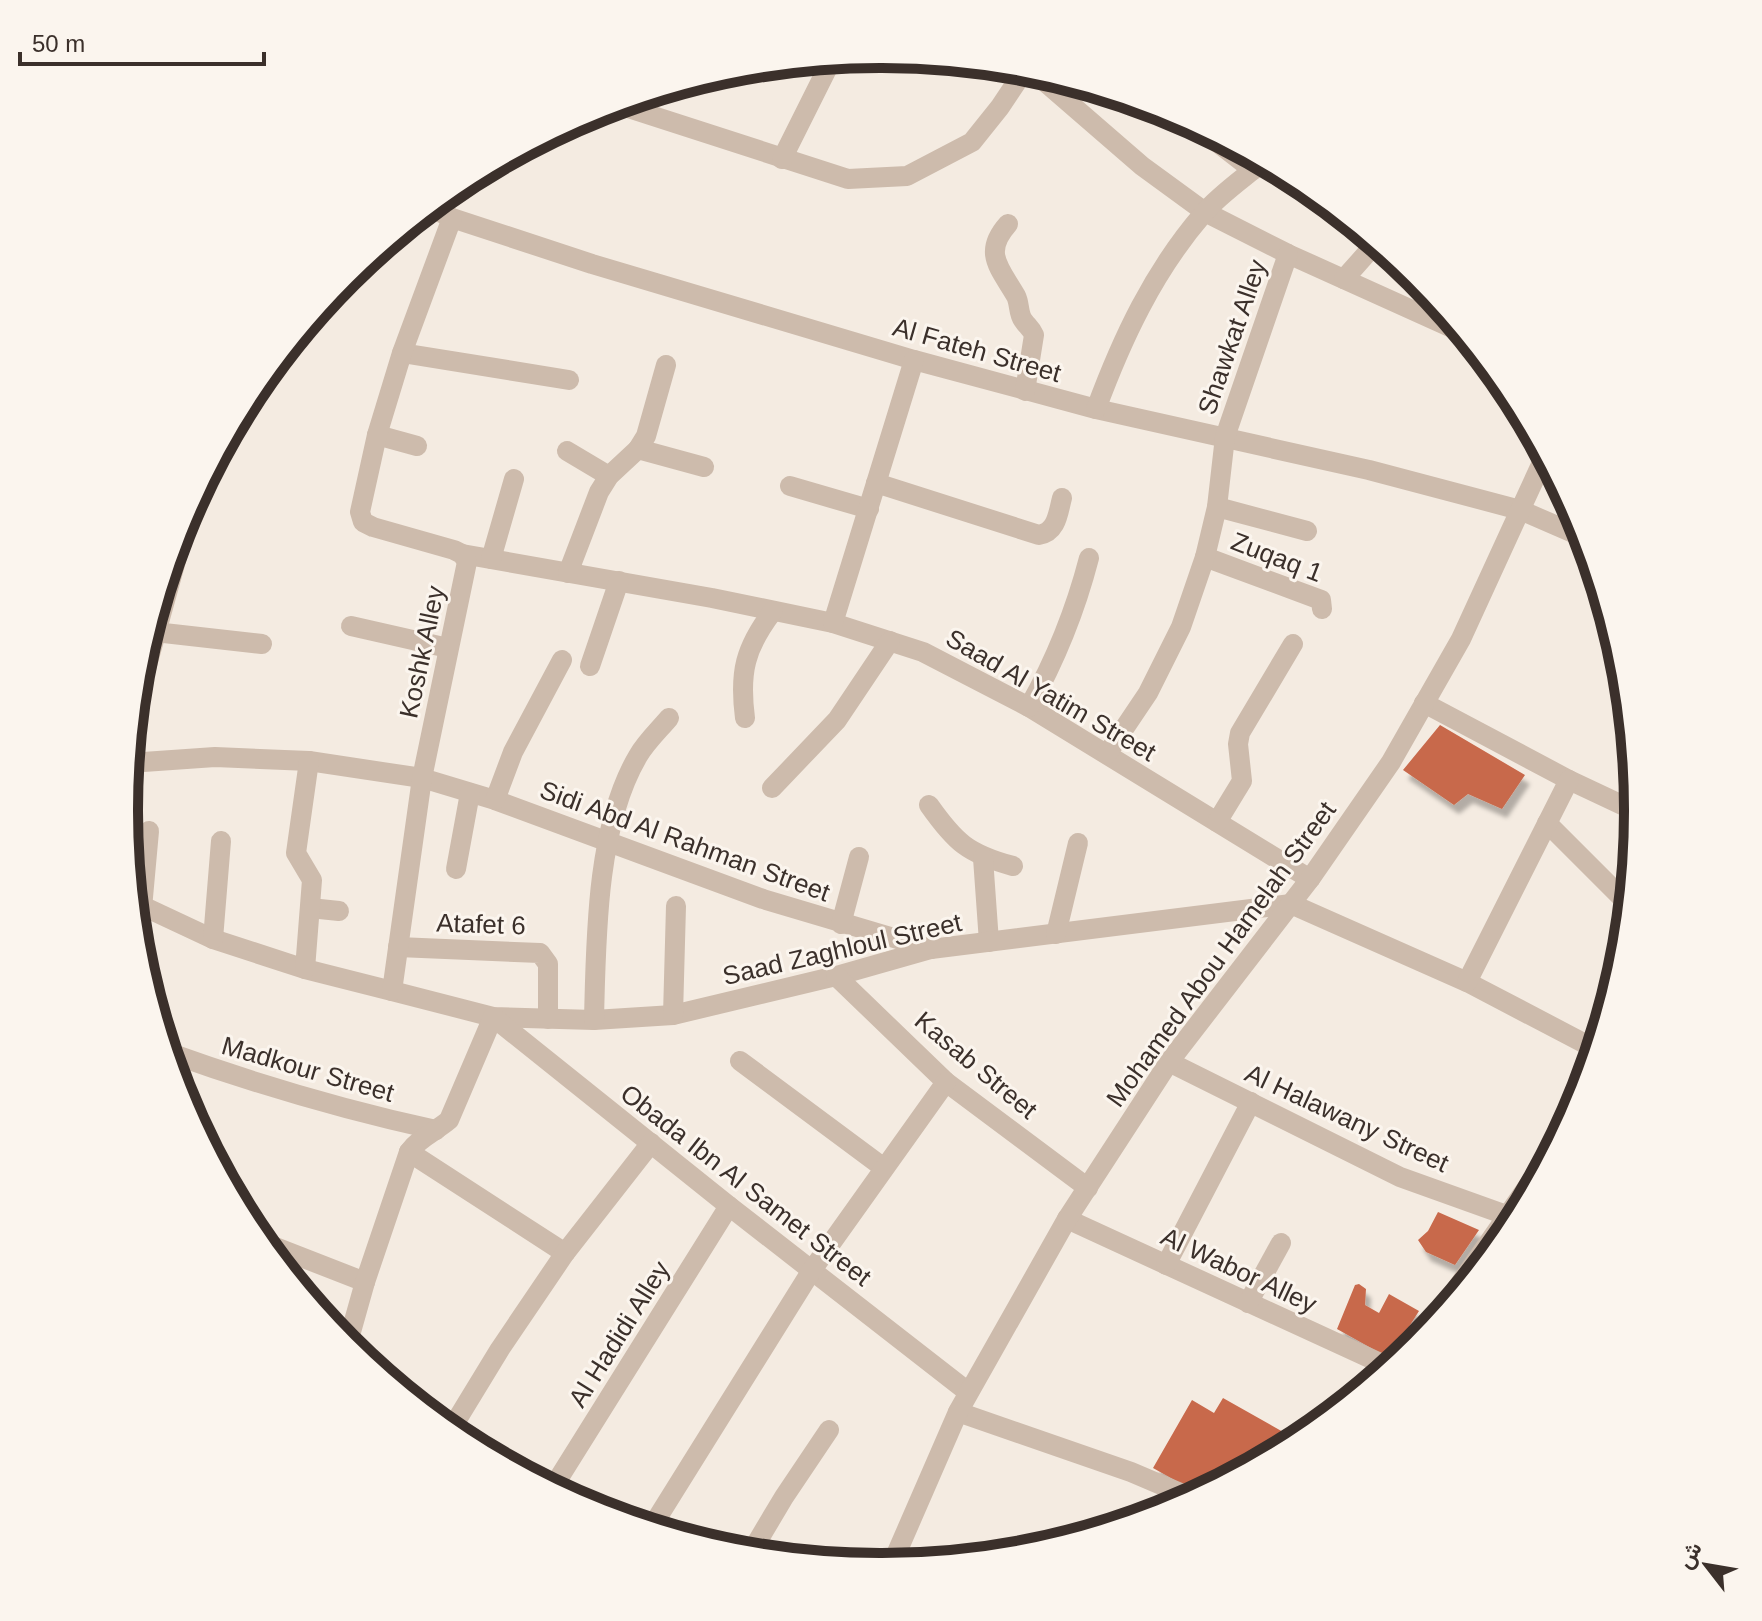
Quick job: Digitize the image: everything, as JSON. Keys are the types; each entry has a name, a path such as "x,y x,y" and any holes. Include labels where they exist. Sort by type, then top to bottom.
{"street":[{"path":"782,159 825,71"},
{"path":"634,110 848,179 907,176 972,142 1019,81"},
{"path":"1050,88 1142,166 1205,212 1288,254 1440,323"},
{"path":"1096,409 1116,356 1170,256 1205,212 1255,169"},
{"name":"Al Fateh Street","path":"441,213 592,264 914,360 1096,409 1369,470 1520,510 1569,531"},
{"name":"Koshk Alley","path":"392,991 422,778 467,562 462,554 363,522 360,512 377,435 402,353 452,218"},
{"path":"1008,224 996,237 995,256 1002,275 1018,300 1021,316 1034,335 1025,391"},
{"path":"1344,279 1369,251"},
{"name":"Shawkat Alley","path":"1107,754 1155,680 1181,627 1205,557 1217,507 1225,437 1288,254"},
{"path":"402,353 569,380"},
{"path":"833,623 914,360"},
{"path":"568,573 599,492 609,476 638,449 646,436 666,365"},
{"path":"377,435 417,446"},
{"path":"638,449 704,467"},
{"path":"567,451 609,476"},
{"name":"Mohamed Abou Hamelah Street","path":"897,1552 968,1392 1067,1219 1169,1062 1310,879 1391,762 1461,639 1539,468"},
{"path":"491,559 514,479"},
{"path":"876,483 1039,535 1048,534 1054,527 1062,498"},
{"path":"790,486 869,509"},
{"path":"1217,507 1307,531"},
{"name":"Saad Al Yatim Street","path":"462,554 833,623 923,652 1029,707 1310,879"},
{"name":"Zuqaq 1","path":"1205,557 1321,600 1322,609"},
{"path":"1029,707 1060,648 1075,610 1089,558"},
{"path":"590,666 619,581"},
{"path":"745,718 741,689 745,661 756,634 773,611"},
{"path":"351,626 448,648"},
{"path":"161,633 262,644"},
{"path":"772,788 837,720 890,641"},
{"path":"1217,822 1242,781 1238,744 1240,733 1293,644"},
{"path":"495,800 513,752 562,660"},
{"path":"1424,703 1624,806"},
{"path":"594,1020 596,931 618,796 638,754 669,718"},
{"name":"Sidi Abd Al Rahman Street","path":"140,762 215,757 309,761 422,778 495,800 763,899 931,949"},
{"path":"305,969 312,880 296,853 309,761"},
{"path":"1467,982 1569,780"},
{"path":"456,869 470,793"},
{"path":"929,805 951,836 983,858 1013,866"},
{"path":"1547,823 1618,894"},
{"path":"142,878 149,831"},
{"path":"213,939 221,841"},
{"path":"1056,934 1078,843"},
{"path":"841,924 859,857"},
{"path":"983,858 989,942"},
{"path":"1291,904 1467,982 1586,1044"},
{"name":"Saad Zaghloul Street","path":"145,908 213,939 305,969 493,1017 594,1020 673,1015 836,976 931,949 1291,904"},
{"path":"673,1015 676,906"},
{"path":"310,908 339,911"},
{"name":"Atafet 6","path":"398,947 540,953 548,964 548,1019"},
{"name":"Kasab Street","path":"836,976 946,1082 1088,1188"},
{"path":"351,1331 409,1152 420,1139 449,1120 493,1017"},
{"name":"Obada Ibn Al Samet Street","path":"493,1017 968,1392"},
{"name":"Madkour Street","path":"181,1057 341,1109 436,1130"},
{"path":"740,1061 884,1168"},
{"name":"Al Halawany Street","path":"1169,1062 1400,1177 1504,1214"},
{"path":"657,1518 812,1270 946,1082"},
{"path":"1166,1265 1251,1102"},
{"path":"457,1420 565,1253 651,1143"},
{"path":"409,1152 565,1253"},
{"name":"Al Hadidi Alley","path":"559,1479 729,1206"},
{"name":"Al Wabor Alley","path":"1067,1219 1378,1362"},
{"path":"1248,1303 1281,1243"},
{"path":"283,1250 365,1282"},
{"path":"958,1412 1131,1472 1176,1491"},
{"path":"757,1542 829,1430"}],"building":[{"path":"1440,725 1525,775 1502,809 1468,794 1454,805 1403,770"},
{"path":"1438,1212 1479,1230 1455,1265 1426,1252 1418,1240 1428,1231"},
{"path":"1355,1285 1366,1289 1365,1305 1379,1313 1389,1294 1419,1311 1399,1343 1385,1356 1337,1329"},
{"path":"1223,1398 1285,1433 1190,1485 1180,1483 1153,1468 1192,1400 1214,1413"}]}
